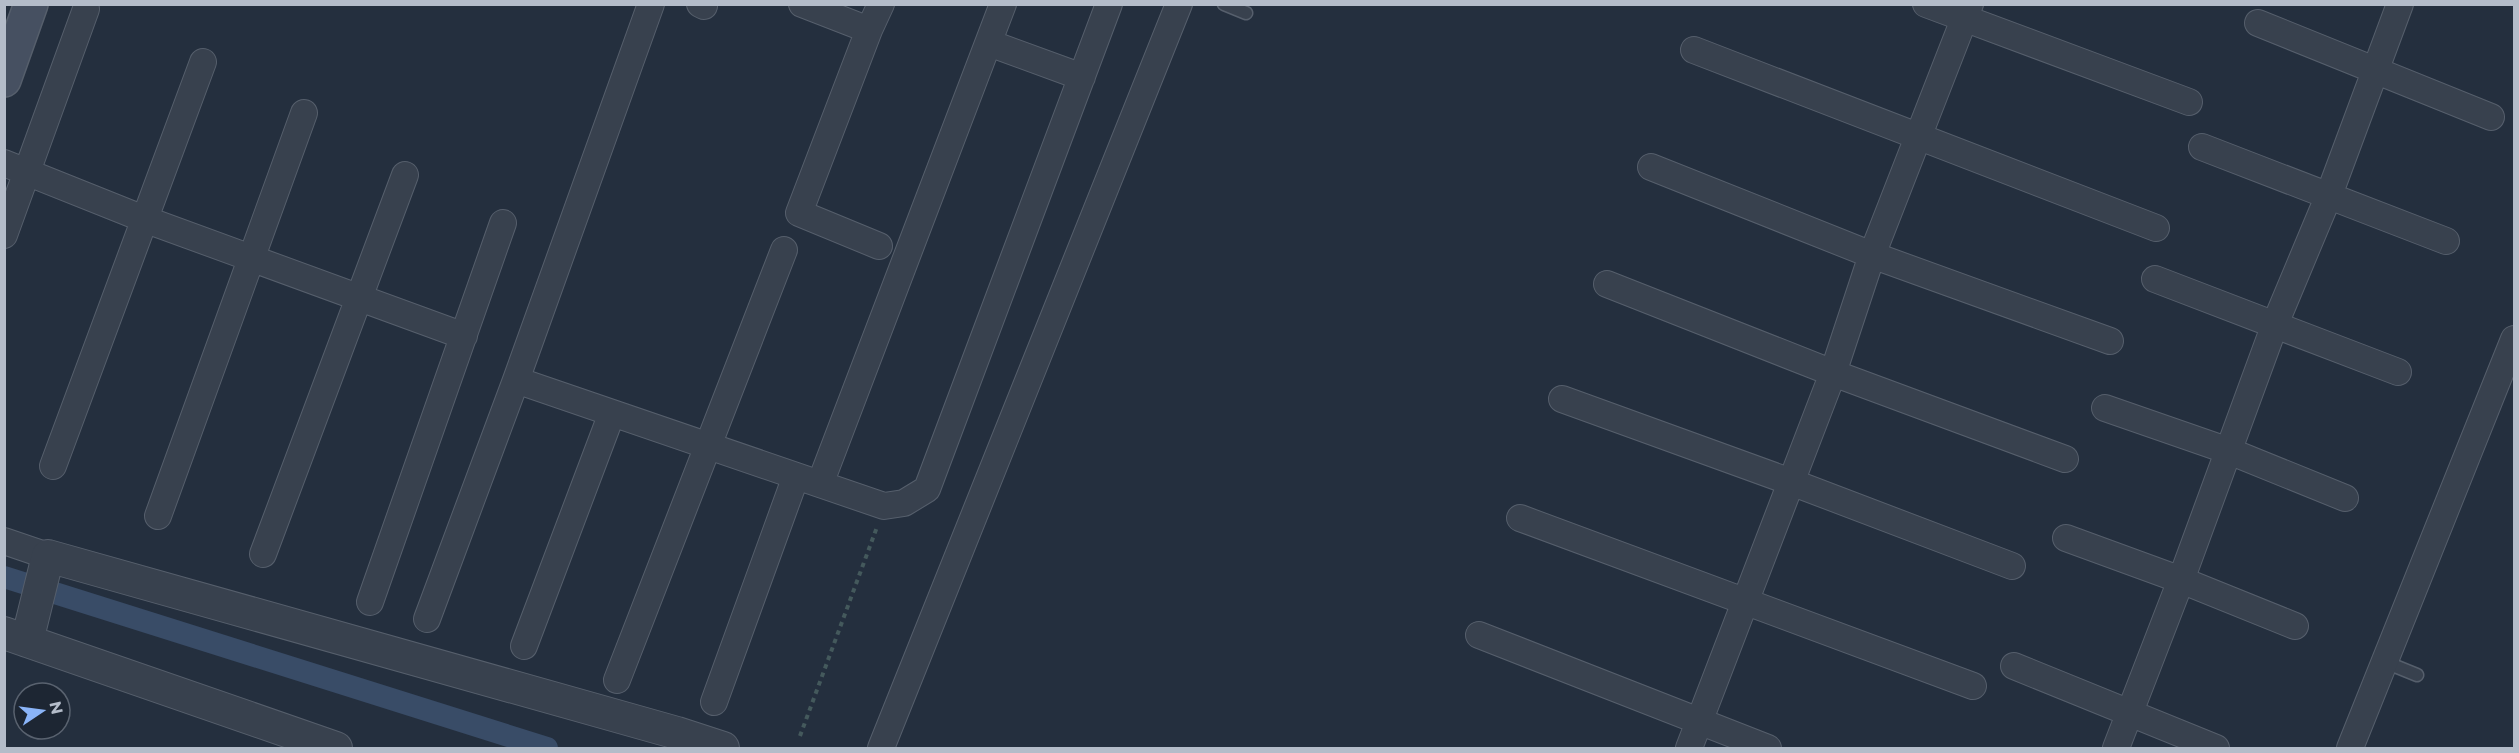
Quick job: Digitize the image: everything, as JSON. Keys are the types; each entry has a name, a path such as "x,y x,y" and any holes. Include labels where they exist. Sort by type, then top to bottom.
{"main road":[{"path":"4,80 31,4"}],"street":[{"path":"427,619 516,380 651,4"},
{"path":"802,4 869,30"},
{"path":"879,246 799,213 881,4"},
{"path":"714,702 1004,4"},
{"path":"516,380 884,506 904,503 927,489 1109,4"},
{"path":"880,748 1179,4"},
{"path":"1926,4 1967,12 2189,102"},
{"path":"2115,748 2181,580 2275,324 2329,195 2400,4"},
{"path":"4,235 16,167 86,9"},
{"path":"1689,748 1833,373 1872,255 1967,12"},
{"path":"2258,23 2491,117"},
{"path":"989,43 1082,77"},
{"path":"1694,50 2156,228"},
{"path":"53,466 202,62"},
{"path":"158,516 304,113"},
{"path":"2202,147 2446,241"},
{"path":"16,167 144,219 464,336"},
{"path":"1651,167 1872,255 2110,341"},
{"path":"263,554 405,175"},
{"path":"370,602 503,223"},
{"path":"618,680 784,250"},
{"path":"2155,279 2398,372"},
{"path":"1607,284 1833,373 2065,459"},
{"path":"2350,748 2514,339"},
{"path":"1562,399 1791,482 2012,566"},
{"path":"2105,408 2229,451 2344,498"},
{"path":"524,646 612,413"},
{"path":"1520,518 1973,686"},
{"path":"2066,538 2181,580 2295,626"},
{"path":"4,541 42,579 381,648 723,748"},
{"path":"42,579 16,637 304,743 336,748"},
{"path":"1479,635 1768,748"},
{"path":"2014,666 2216,748"}],"lane":[{"path":"1224,4 1246,13"},
{"path":"2385,662 2417,675"}],"path":[{"path":"800,736 884,506"}],"waterway":[{"path":"4,577 547,748"}]}
